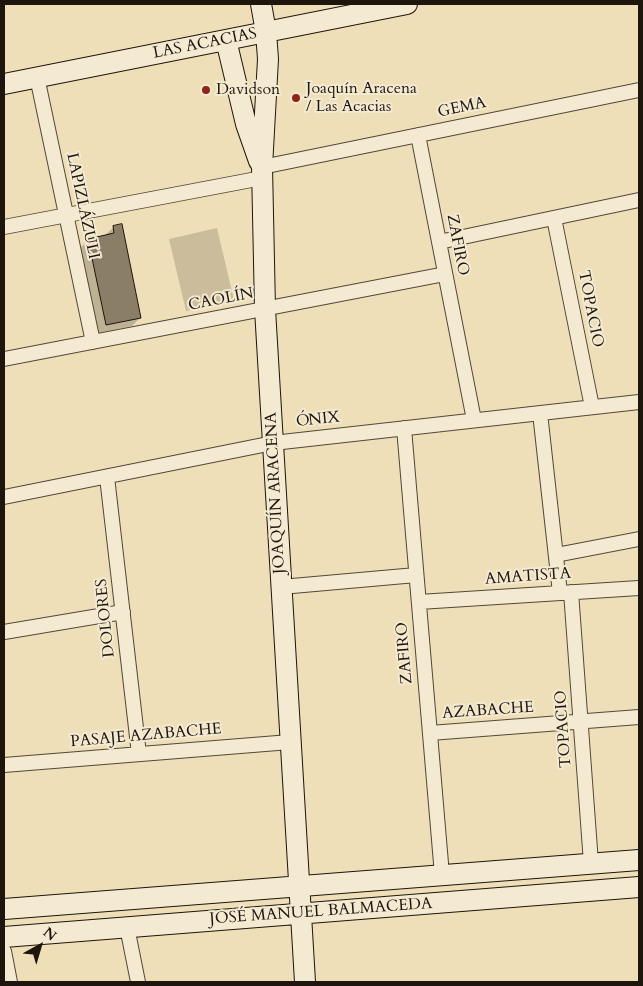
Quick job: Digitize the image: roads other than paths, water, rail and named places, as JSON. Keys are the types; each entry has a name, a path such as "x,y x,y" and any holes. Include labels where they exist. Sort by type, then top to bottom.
{"street":[{"name":"JOAQUÍN ARACENA","path":"261,4 268,59 262,173 266,309 305,982"},
{"name":"LAS ACACIAS","path":"4,84 386,6 407,4"},
{"path":"226,40 246,124 262,173"},
{"name":"LAPIZLÁZULI","path":"36,77 93,342"},
{"name":"GEMA","path":"4,228 262,173 418,135 639,90"},
{"name":"ZAFIRO","path":"418,135 474,420"},
{"path":"439,242 639,200"},
{"name":"TOPACIO","path":"554,218 592,407"},
{"name":"CAOLÍN","path":"4,359 445,274"},
{"name":"ÓNIX","path":"4,497 273,443 639,402"},
{"name":"TOPACIO","path":"540,413 556,555 566,593 581,721 591,863"},
{"name":"ZAFIRO","path":"404,428 442,875"},
{"name":"DOLORES","path":"107,477 139,754"},
{"name":"AMATISTA","path":"556,555 639,539"},
{"path":"281,587 416,576"},
{"name":"AMATISTA","path":"419,602 639,588"},
{"path":"4,632 123,612"},
{"name":"AZABACHE","path":"430,733 639,717"},
{"name":"PASAJE AZABACHE","path":"4,765 290,742"},
{"name":"JOSÉ MANUEL BALMACEDA","path":"4,909 639,860"},
{"name":"JOSÉ MANUEL BALMACEDA","path":"4,937 639,887"},
{"path":"127,927 138,982"},
{"path":"4,951 10,982"}],"place":[{"name":"Davidson","path":"206,90"},
{"name":"Joaquín Aracena / Las Acacias","path":"296,98"}]}
